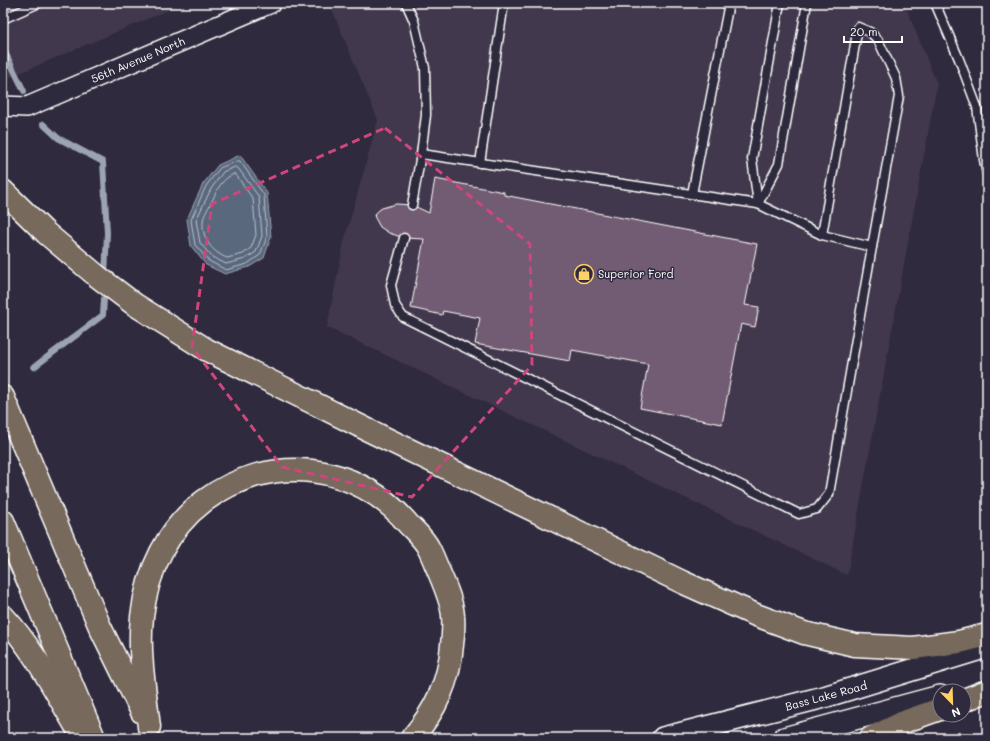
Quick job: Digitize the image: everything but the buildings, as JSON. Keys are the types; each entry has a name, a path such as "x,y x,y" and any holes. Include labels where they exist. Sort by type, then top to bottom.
{"highway":[{"path":"3,191 46,233 97,276 134,304 207,350 682,582 756,615 804,634 854,645 913,648 959,642 987,635"},
{"path":"3,397 100,627 152,732"},
{"path":"152,732 140,645 146,590 163,547 178,526 195,508 224,488 264,472 314,470 337,476 357,484 399,512 429,548 446,589 453,616 450,663 445,685 432,711 412,738"},
{"path":"3,521 94,738"},
{"path":"3,616 11,624 32,653 83,738"},
{"path":"972,697 987,691"},
{"path":"871,738 932,712"}],"main road":[{"name":"Bass Lake Road","path":"663,738 824,697 987,647"},
{"path":"972,687 987,683"},
{"path":"784,738 932,698"}],"street":[{"name":"56th Avenue North","path":"3,106 27,107 271,3"}],"lane":[{"path":"3,19 39,3"},
{"path":"406,3 414,21 425,68 426,115 412,205"},
{"path":"480,163 504,3"},
{"path":"692,194 729,3"},
{"path":"758,204 752,160 780,3"},
{"path":"758,204 779,164 807,3"},
{"path":"935,3 959,59 977,107 987,174"},
{"path":"404,238 391,285 395,305 403,317 799,514 817,509 829,494 899,96 896,78 878,40 870,32 858,27 822,235"},
{"path":"421,154 758,204 822,235 872,247"}],"highlighted area":[{"path":"385,128 530,244 532,365 412,497 282,467 192,347 212,204"}],"shaded area":[{"path":"3,3 185,3 3,80"},
{"path":"334,3 904,3 937,84 847,575 327,327 344,242 378,120 330,5"}],"water":[{"path":"240,155 267,193 271,237 264,258 249,267 225,274 206,265 191,246 187,219 203,184 218,165"}],"waterway":[{"path":"3,48 24,91"},
{"path":"43,124 58,138 103,162 107,233 105,276"},
{"path":"34,367 103,315 104,299"}],"place":[{"name":"Superior Ford","path":"584,274"}]}
